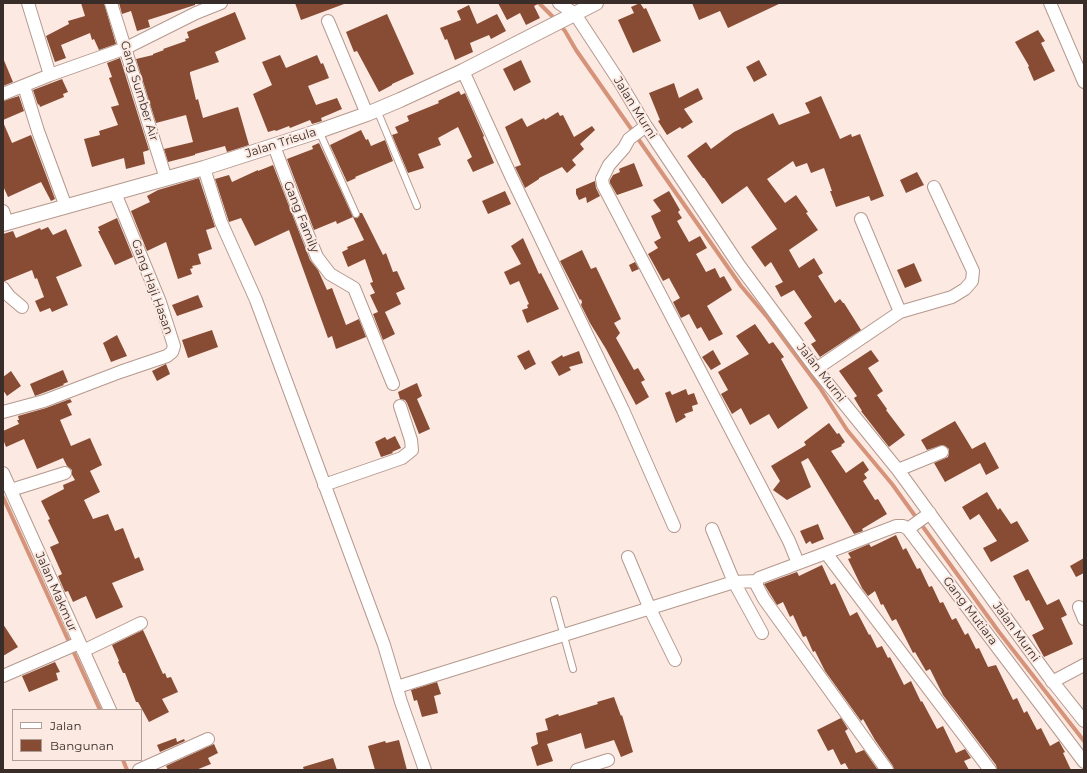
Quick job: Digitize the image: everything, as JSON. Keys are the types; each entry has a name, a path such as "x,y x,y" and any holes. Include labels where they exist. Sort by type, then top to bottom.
{"street":[{"name":"Gang Sumber Air","path":"111,3 166,178"},
{"path":"3,94 50,75 126,48 221,3"},
{"path":"559,3 581,9"},
{"path":"1050,3 1084,82"},
{"path":"31,5 50,75"},
{"name":"Jalan Trisula","path":"4,219 66,207 204,168 320,131 372,112 463,71 581,9"},
{"name":"Jalan Murni","path":"581,9 643,128 739,265 816,369 898,470 919,521 1084,721"},
{"path":"328,21 372,112"},
{"path":"463,71 511,176 623,410 674,526"},
{"path":"24,86 38,131 66,207"},
{"path":"643,128 629,138 627,144 609,165 602,179 603,185 785,535 798,563"},
{"name":"Gang Family","path":"274,146 317,257 330,274 354,288 393,384"},
{"path":"204,168 221,222 256,300 384,645 401,702 425,770"},
{"path":"816,369 900,312 952,297 965,289 972,281 973,271 934,187"},
{"name":"Gang Haji Hasan","path":"3,412 44,401 167,356 172,352 174,346 160,302 115,193"},
{"path":"861,219 900,312"},
{"path":"3,288 9,296 22,307"},
{"path":"324,485 402,458 412,450 411,440 400,406"},
{"path":"898,470 942,452"},
{"name":"Jalan Makmur","path":"3,473 7,488 75,647 109,709"},
{"path":"7,488 65,473"},
{"path":"397,687 734,582 757,581 759,578 896,526 903,526 919,521"},
{"name":"Gang Mutiara","path":"919,521 1084,762"},
{"path":"712,529 734,582 762,632"},
{"path":"826,552 990,770"},
{"path":"628,557 650,609 675,660"},
{"path":"757,581 759,592 887,770"},
{"path":"1079,607 1084,619"},
{"path":"3,676 75,647 141,623"},
{"path":"1052,682 1084,665"},
{"path":"133,761 138,770 208,739"},
{"path":"577,770 608,760"}],"lane":[{"path":"372,112 417,206"},
{"path":"320,131 356,214"},
{"path":"554,600 573,669"}],"building":[{"path":"81,3 104,3 116,44 99,50 94,39 92,40 90,33 61,45 66,58 55,62 46,36 69,24 68,21 85,16"},
{"path":"119,3 195,3 195,5 148,20 150,27 137,31 131,11 122,14"},
{"path":"295,3 344,3 344,4 301,20"},
{"path":"498,3 540,3 534,6 540,18 526,25 520,13 507,20"},
{"path":"640,3 644,9 646,8 661,41 633,53 618,20 634,13 631,7"},
{"path":"692,3 781,3 728,28 720,11 699,20"},
{"path":"469,5 477,24 497,14 506,31 491,39 489,35 470,43 473,52 455,60 447,39 445,40 440,28 461,20 457,11"},
{"path":"235,12 246,39 215,52 219,62 190,72 190,74 196,100 198,99 203,118 238,107 249,145 227,152 225,146 168,162 164,149 193,142 186,115 156,123 136,59 153,55 164,50 163,49 186,41 185,39 189,38 187,32"},
{"path":"387,14 414,74 379,92 357,51 354,52 346,32"},
{"path":"1038,30 1045,41 1041,43 1055,71 1034,81 1028,67 1029,66 1015,42"},
{"path":"280,55 286,68 317,55 321,64 323,63 329,78 308,86 316,105 337,98 342,109 321,118 322,121 312,124 310,120 290,128 289,126 276,131 268,132 253,94 272,85 262,62"},
{"path":"3,58 13,82 3,86"},
{"path":"120,58 149,150 143,152 145,164 126,169 124,158 92,167 84,139 100,135 99,131 118,125 111,107 119,105 109,78 112,77 107,63"},
{"path":"521,60 531,82 514,91 503,69"},
{"path":"759,60 767,75 754,82 746,67"},
{"path":"62,79 68,92 63,94 64,97 40,107 33,90"},
{"path":"674,83 679,98 698,88 703,99 684,109 693,122 682,129 680,127 667,135 658,121 660,120 649,93"},
{"path":"459,91 461,95 465,93 494,163 473,172 467,160 472,157 458,127 438,138 441,145 418,154 424,168 408,173 392,135 398,133 395,127 409,121 407,116 439,103 438,101"},
{"path":"19,96 24,111 3,120 3,101"},
{"path":"821,96 840,139 851,134 852,137 860,134 884,196 871,201 869,196 836,207 824,168 811,173 807,163 796,167 793,161 767,179 785,203 796,195 818,230 789,250 799,268 814,258 823,273 818,276 835,303 840,299 844,303 861,330 820,357 811,344 816,341 804,323 812,317 794,290 781,297 775,286 783,282 771,262 765,267 751,247 777,229 747,186 722,204 687,156 706,142 711,149 734,132 773,113 779,125 810,113 805,103"},
{"path":"558,112 560,116 563,115 574,137 592,126 595,130 580,144 584,149 572,160 576,165 567,173 562,167 539,178 525,188 515,167 521,165 505,127 522,118 527,127 544,118 545,120"},
{"path":"3,122 12,143 31,135 55,199 51,201 41,182 8,197 3,186"},
{"path":"361,130 371,146 385,140 393,161 355,177 356,178 347,182 330,145"},
{"path":"319,143 353,217 337,224 336,221 314,230 287,159 313,149 312,146"},
{"path":"634,163 643,186 617,195 610,183 610,180 613,175 620,172 619,169"},
{"path":"273,165 310,260 318,270 327,290 332,288 346,325 359,319 366,337 336,349 332,336 328,338 289,230 255,246 241,218 229,222 215,179 229,175 232,182"},
{"path":"917,172 924,185 906,193 900,180"},
{"path":"199,178 215,227 206,230 212,249 198,254 201,264 192,266 193,268 190,269 192,274 178,279 166,242 147,251 131,211 150,202 147,196 158,190"},
{"path":"595,181 596,188 600,196 587,203 586,197 579,200 576,194 576,189"},
{"path":"505,191 511,204 488,214 482,201"},
{"path":"669,191 680,210 678,212 682,218 677,221 689,242 700,236 707,248 696,254 706,272 715,268 720,278 724,276 732,290 707,306 723,334 709,341 701,327 697,329 689,314 681,318 673,302 680,298 669,278 663,281 648,254 658,248 654,242 661,238 651,216 661,211 653,200"},
{"path":"360,213 362,213 383,255 386,253 393,272 397,271 405,289 396,293 401,304 385,312 395,334 383,340 373,314 378,312 370,295 375,293 370,283 373,282 365,259 348,267 342,252 348,249 347,247 364,240 353,217 358,218"},
{"path":"117,218 133,257 115,265 98,231 100,231 98,227"},
{"path":"48,227 53,235 66,229 82,266 56,277 68,305 52,312 50,308 40,312 35,301 44,297 37,278 35,279 32,270 3,281 3,234 13,231 16,238 40,228 41,230"},
{"path":"523,238 539,274 541,273 559,309 527,323 522,310 528,308 527,305 529,304 519,281 510,285 504,272 521,264 511,246"},
{"path":"582,250 591,269 596,267 621,319 614,323 620,333 616,338 634,370 638,368 645,380 641,382 649,397 636,405 606,349 590,323 581,305 581,299 580,300 560,261"},
{"path":"635,262 639,269 632,272 629,265"},
{"path":"914,263 922,281 905,288 897,270"},
{"path":"198,295 203,307 177,316 172,305"},
{"path":"755,324 769,344 773,342 784,357 781,359 808,408 778,429 769,414 750,425 741,408 732,414 721,394 728,390 718,372 749,354 736,336"},
{"path":"212,330 218,347 188,358 182,340"},
{"path":"117,335 127,356 111,362 103,343"},
{"path":"529,350 536,364 525,370 517,356"},
{"path":"713,350 721,364 711,370 702,357"},
{"path":"871,350 879,361 868,368 883,391 877,395 887,409 886,410 905,435 889,447 861,411 854,398 857,396 839,371"},
{"path":"579,351 583,363 569,367 571,370 559,376 551,362 562,355 563,357"},
{"path":"166,364 170,374 157,381 152,371"},
{"path":"63,370 68,382 35,396 30,384"},
{"path":"11,371 21,386 7,396 3,390 3,377"},
{"path":"417,383 422,396 417,399 430,429 419,434 407,403 405,400 400,399 398,392"},
{"path":"686,389 688,395 694,393 698,404 692,406 693,411 684,414 686,417 676,423 665,393 670,391 672,395"},
{"path":"70,399 72,402 67,404 72,415 60,420 71,446 90,438 102,465 90,471 100,492 84,500 93,519 108,514 115,531 123,528 135,559 139,557 144,570 112,583 123,607 96,619 86,596 73,602 68,591 65,592 58,576 62,574 50,547 59,543 41,501 64,489 63,485 75,480 72,475 72,470 67,466 63,458 37,469 24,439 6,447 3,439 3,431 19,424 17,420 19,420 18,416"},
{"path":"955,421 972,449 985,442 999,468 986,475 980,463 945,482 934,463 948,457 949,449 943,445 927,450 921,440"},
{"path":"829,423 837,434 839,433 845,442 841,445 842,446 831,451 846,473 863,461 869,470 864,474 867,478 863,481 875,500 878,499 887,514 862,529 863,531 854,534 808,458 801,462 811,487 787,500 773,490 780,481 771,466 806,445 804,442"},
{"path":"395,436 401,448 392,452 393,453 381,457 375,442 385,437 387,440"},
{"path":"987,492 998,510 1000,508 1011,524 1017,521 1029,541 991,562 983,548 997,541 979,514 970,520 962,507"},
{"path":"818,524 824,539 812,544 810,541 806,544 800,531"},
{"path":"896,535 903,550 906,548 917,569 920,568 929,587 932,586 940,603 943,602 952,620 956,618 965,635 968,633 976,649 979,648 988,667 996,665 1013,700 1017,698 1024,713 1027,711 1037,730 1041,728 1050,746 1059,741 1065,752 1063,753 1071,770 997,770 996,765 943,695 930,669 926,671 915,652 913,653 896,619 892,621 883,604 881,605 875,591 868,596 862,588 848,559 851,558 848,553 869,544 871,547"},
{"path":"1084,558 1084,573 1076,577 1070,566"},
{"path":"822,565 831,585 835,583 850,616 857,612 877,648 882,646 888,658 890,657 904,685 911,681 921,702 922,701 937,729 943,726 956,753 965,749 971,758 964,761 969,770 894,770 893,766 863,719 861,721 825,671 815,651 813,652 806,636 803,637 793,615 790,617 783,602 777,605 764,584 797,572 799,576"},
{"path":"1028,569 1047,605 1059,599 1067,615 1061,618 1073,644 1044,657 1032,635 1044,629 1029,600 1026,601 1013,576"},
{"path":"3,624 18,647 3,656"},
{"path":"143,630 163,674 165,673 167,678 171,677 178,692 162,699 169,712 149,722 138,702 136,702 112,645"},
{"path":"55,662 60,672 56,673 58,680 29,692 22,676"},
{"path":"437,682 441,694 434,696 438,713 422,717 417,700 414,701 411,690"},
{"path":"614,697 621,716 622,715 633,752 621,757 614,740 585,749 581,733 547,744 553,761 537,766 531,747 538,744 536,733 548,730 545,719 558,714 559,716 598,704 597,702"},
{"path":"841,718 848,729 845,731 856,753 864,750 878,770 849,770 845,763 841,765 833,749 828,751 817,730"},
{"path":"176,738 177,742 184,739 185,741 160,752 157,745"},
{"path":"399,740 407,770 375,770 368,746 385,741 386,743"},
{"path":"214,744 218,753 208,758 211,764 196,770 168,770 166,766"},
{"path":"333,758 337,770 304,770 303,767"}],"waterway":[{"path":"539,3 556,20"},
{"path":"560,25 741,286 768,318 820,388 847,430 892,484 999,632 1084,741"},
{"path":"3,497 100,709"},
{"path":"123,761 127,770"}]}
